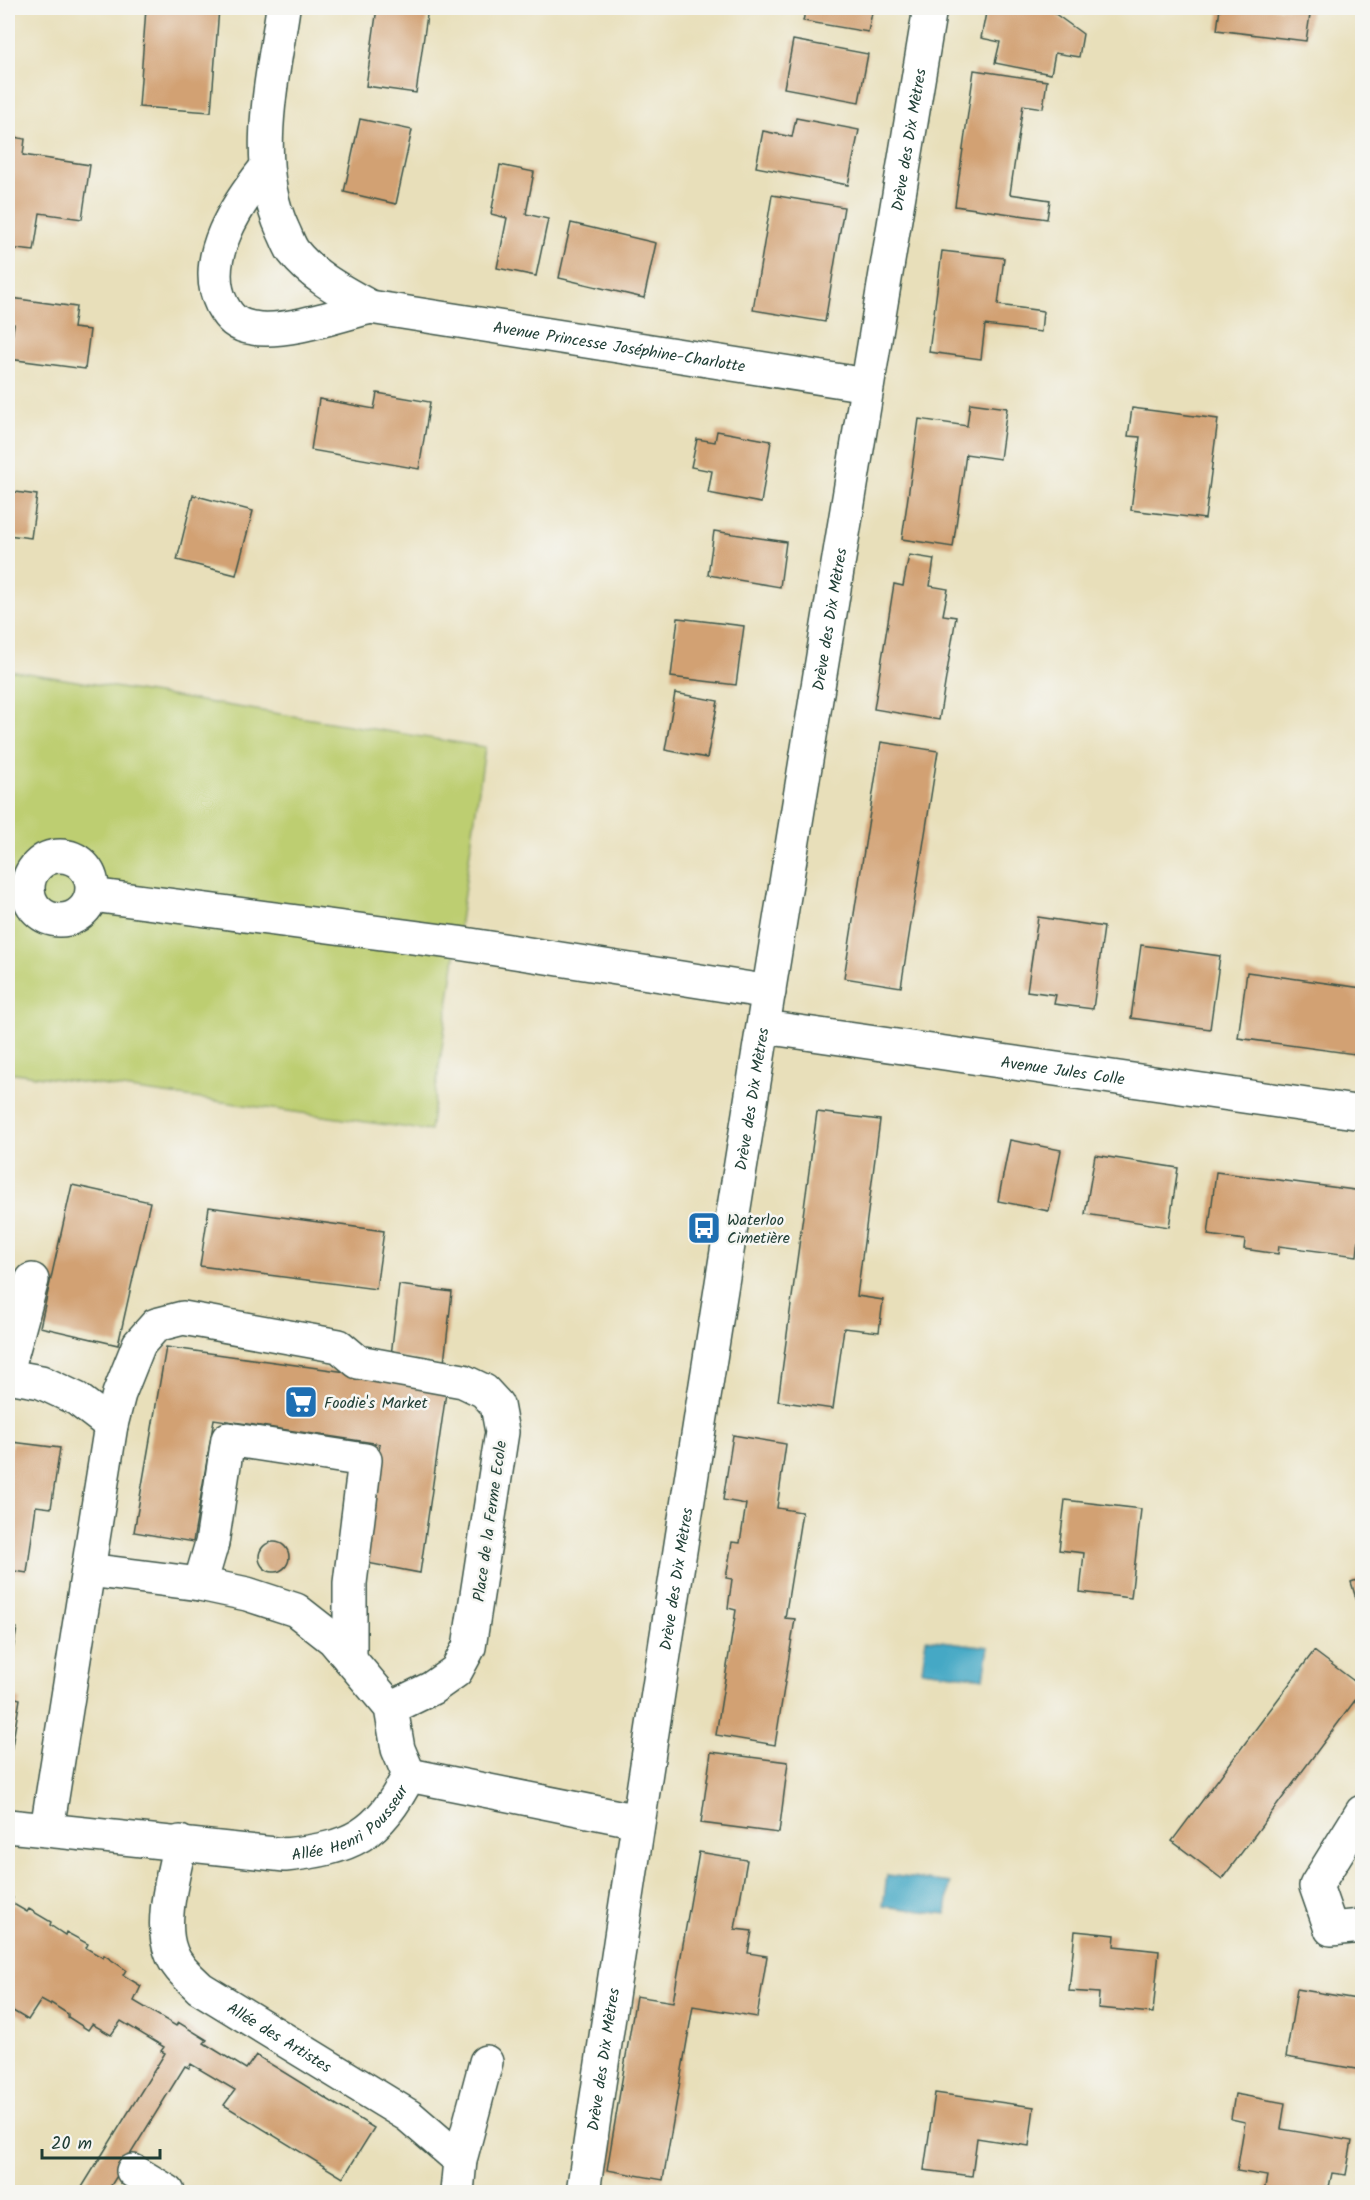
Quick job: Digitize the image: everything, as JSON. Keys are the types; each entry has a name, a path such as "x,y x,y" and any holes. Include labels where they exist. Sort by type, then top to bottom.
{"street":[{"name":"Avenue Princesse Joséphine-Charlotte","path":"283,8 270,102 266,168 275,212 292,250 329,285 370,307 867,385"},
{"name":"Drève des Dix Mètres","path":"583,2193 638,1821 769,992 930,8"},
{"name":"Avenue Princesse Joséphine-Charlotte","path":"266,168 244,195 225,230 215,265 216,293 228,317 254,329 280,328 370,307"},
{"path":"92,895 458,943 769,992"},
{"name":"Avenue Jules Colle","path":"764,1027 1362,1113"},
{"path":"8,1368 32,1280"},
{"name":"Place de la Ferme Ecole","path":"111,1425 119,1394 139,1344 156,1325 183,1318 339,1346 358,1362 463,1381 484,1391 497,1405 502,1432 469,1647 456,1671 432,1688 391,1708"},
{"path":"8,1376 41,1382 77,1399 111,1425 47,1829"},
{"path":"200,1584 212,1543 228,1439 365,1460 350,1583 350,1659"},
{"path":"88,1570 200,1584 247,1594 296,1610 333,1639 391,1708 398,1749 409,1774"},
{"name":"Allée Henri Pousseur","path":"8,1826 285,1854 327,1849 359,1836 387,1814 409,1774 638,1821"},
{"path":"1362,1812 1316,1886 1331,1929 1362,1926"},
{"name":"Allée des Artistes","path":"180,1842 166,1930 171,1952 179,1968 200,1988 409,2116 460,2160"},
{"path":"458,2193 460,2160 486,2062"},
{"path":"133,2171 168,2193"}],"green space":[{"path":"8,670 485,747 430,1131 8,1072"}],"water":[{"path":"926,1639 989,1647 984,1678 922,1670"},
{"path":"887,1875 950,1883 946,1914 883,1906"}],"building":[{"path":"146,8 219,8 211,112 139,107"},
{"path":"377,8 428,8 416,93 366,86"},
{"path":"806,8 873,8 868,32 803,21"},
{"path":"987,8 1047,8 1083,34 1079,57 1055,53 1051,74 995,63 1000,42 981,38"},
{"path":"1220,8 1311,8 1306,41 1217,30"},
{"path":"793,40 868,54 859,102 784,88"},
{"path":"974,70 1047,81 1043,108 1023,105 1010,194 1050,200 1047,219 955,206"},
{"path":"796,118 859,130 848,185 756,167 763,131 792,137"},
{"path":"360,119 412,130 396,204 344,192"},
{"path":"8,136 25,139 23,155 90,165 82,219 40,213 34,251 8,248"},
{"path":"500,165 534,172 526,214 548,219 536,276 497,268 507,218 491,214"},
{"path":"772,195 844,207 825,322 753,310"},
{"path":"571,223 656,243 644,298 559,278"},
{"path":"942,251 1004,258 998,305 1043,311 1041,332 985,325 981,359 929,352"},
{"path":"11,298 76,307 73,328 90,330 85,369 9,359 14,324 8,323"},
{"path":"377,393 430,402 419,469 311,450 319,399 374,409"},
{"path":"970,403 1007,408 1000,459 966,454 953,547 902,539 919,419 967,426"},
{"path":"1132,408 1218,419 1205,519 1131,510 1140,437 1128,436"},
{"path":"717,431 771,441 761,503 708,493 712,471 691,467 697,439 715,442"},
{"path":"8,491 37,495 31,538 8,535"},
{"path":"193,495 253,511 236,575 177,560"},
{"path":"714,531 786,542 780,587 708,575"},
{"path":"909,555 934,559 930,586 948,589 943,615 956,617 939,720 874,709 894,584 903,586"},
{"path":"678,618 744,626 736,685 671,677"},
{"path":"675,693 718,701 707,758 665,750"},
{"path":"881,742 938,751 901,987 844,978"},
{"path":"1038,917 1104,927 1093,1009 1054,1004 1056,995 1027,991"},
{"path":"1141,945 1220,956 1210,1029 1131,1018"},
{"path":"1247,972 1362,988 1362,1055 1238,1038"},
{"path":"817,1112 880,1120 857,1296 883,1300 879,1332 844,1328 833,1409 778,1401"},
{"path":"1010,1140 1061,1150 1049,1211 998,1201"},
{"path":"1095,1155 1178,1168 1169,1227 1085,1214"},
{"path":"1216,1172 1362,1191 1357,1256 1279,1246 1278,1254 1244,1249 1245,1240 1208,1235"},
{"path":"72,1185 150,1202 118,1345 40,1327"},
{"path":"209,1207 384,1231 376,1289 200,1266"},
{"path":"399,1285 452,1292 444,1363 391,1356"},
{"path":"166,1347 447,1386 420,1573 362,1562 380,1444 214,1419 193,1542 134,1532"},
{"path":"733,1435 786,1444 777,1508 802,1512 785,1618 795,1619 775,1745 716,1735 736,1610 728,1608 732,1579 726,1578 732,1542 740,1543 746,1504 723,1500"},
{"path":"12,1442 60,1448 51,1508 36,1506 27,1573 8,1570 8,1454 10,1454"},
{"path":"1065,1500 1141,1509 1131,1598 1080,1592 1084,1553 1059,1550"},
{"path":"274,1542 280,1543 288,1551 288,1563 280,1571 274,1572 268,1571 260,1563 259,1557 260,1551 268,1543"},
{"path":"1362,1578 1362,1618 1351,1582"},
{"path":"8,1626 17,1628 9,1672 8,1672"},
{"path":"1314,1651 1362,1687 1362,1691 1222,1879 1172,1841"},
{"path":"8,1696 20,1699 10,1758 8,1758"},
{"path":"711,1752 788,1762 779,1833 701,1823"},
{"path":"699,1852 747,1860 735,1929 752,1931 748,1953 767,1956 757,2017 693,2006 663,2180 607,2170 636,1996 673,2002"},
{"path":"8,1895 13,1898 10,1902 27,1912 29,1909 51,1922 50,1925 65,1935 66,1932 88,1944 86,1948 103,1958 104,1955 126,1970 123,1975 141,1986 134,2001 176,2026 178,2022 207,2040 204,2043 246,2069 256,2055 374,2128 343,2178 224,2105 235,2090 191,2064 189,2068 185,2066 107,2192 79,2192 165,2053 161,2051 164,2047 121,2021 111,2035 92,2024 88,2030 51,2003 50,2005 41,2000 28,2020 8,2008"},
{"path":"1075,1931 1115,1935 1114,1946 1159,1951 1153,2013 1098,2008 1099,1993 1069,1991"},
{"path":"1297,1989 1362,2000 1362,2070 1286,2057"},
{"path":"935,2093 1034,2107 1029,2146 977,2138 972,2176 924,2170"},
{"path":"1235,2094 1285,2103 1281,2129 1352,2141 1346,2175 1332,2173 1328,2192 1264,2192 1267,2176 1237,2171 1245,2122 1231,2119"}],"place":[{"name":"Waterloo Cimetière","path":"704,1228"},
{"name":"Foodie's Market","path":"301,1402"}]}
